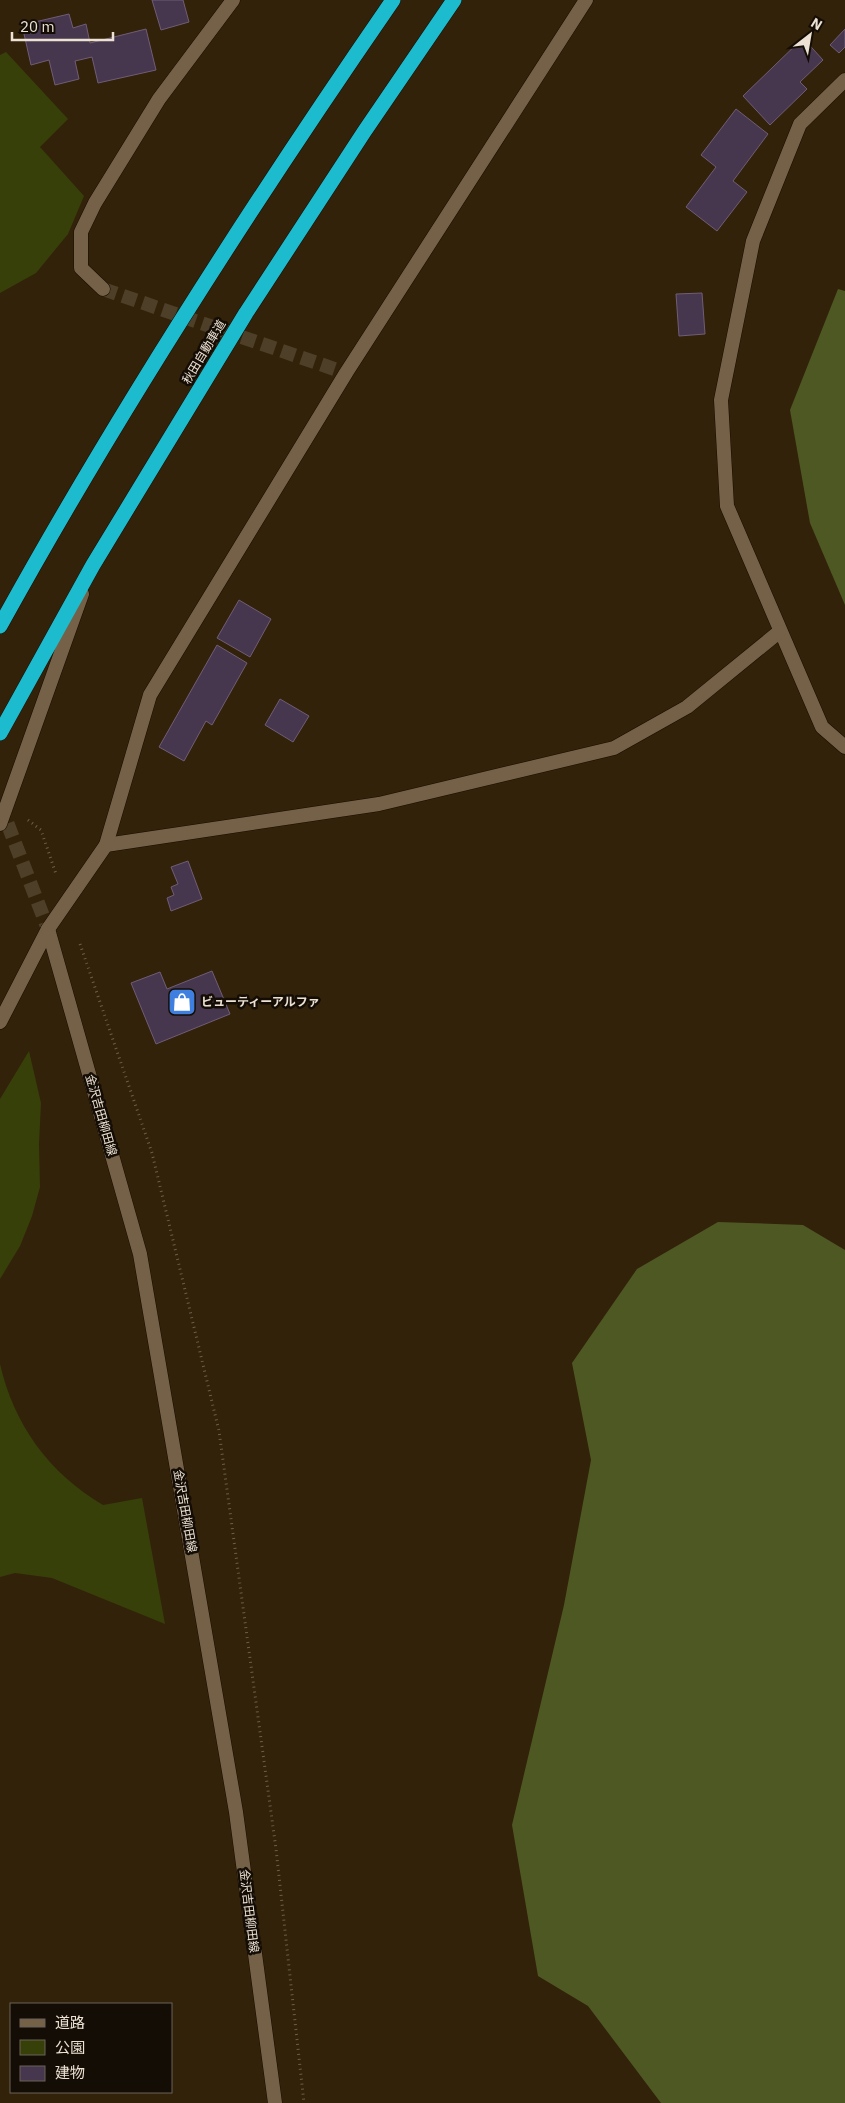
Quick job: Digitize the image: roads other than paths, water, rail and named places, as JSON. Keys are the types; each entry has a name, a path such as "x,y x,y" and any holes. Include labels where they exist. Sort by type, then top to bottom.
{"highway":[{"path":"0,626 49,538 202,286 321,104 393,0"},
{"name":"秋田自動車道","path":"0,733 92,565 246,313 364,132 454,0"}],"street":[{"path":"103,289 81,268 81,232 95,203 159,99 233,0"},
{"path":"0,1022 48,929 106,845 150,695 352,364 586,0"},
{"path":"845,80 800,124 753,241 721,400 727,506 779,632 822,727 845,747"},
{"path":"0,613 49,538"},
{"path":"0,824 92,565"},
{"path":"106,845 379,804 614,748 687,707 779,632"},
{"name":"金沢吉田柳田線","path":"48,929 140,1254 236,1812 275,2103"}],"tunnel":[{"path":"103,289 346,373"},
{"path":"0,804 48,929"}],"place":[{"name":"ビューティーアルファ","path":"182,1002"}]}
